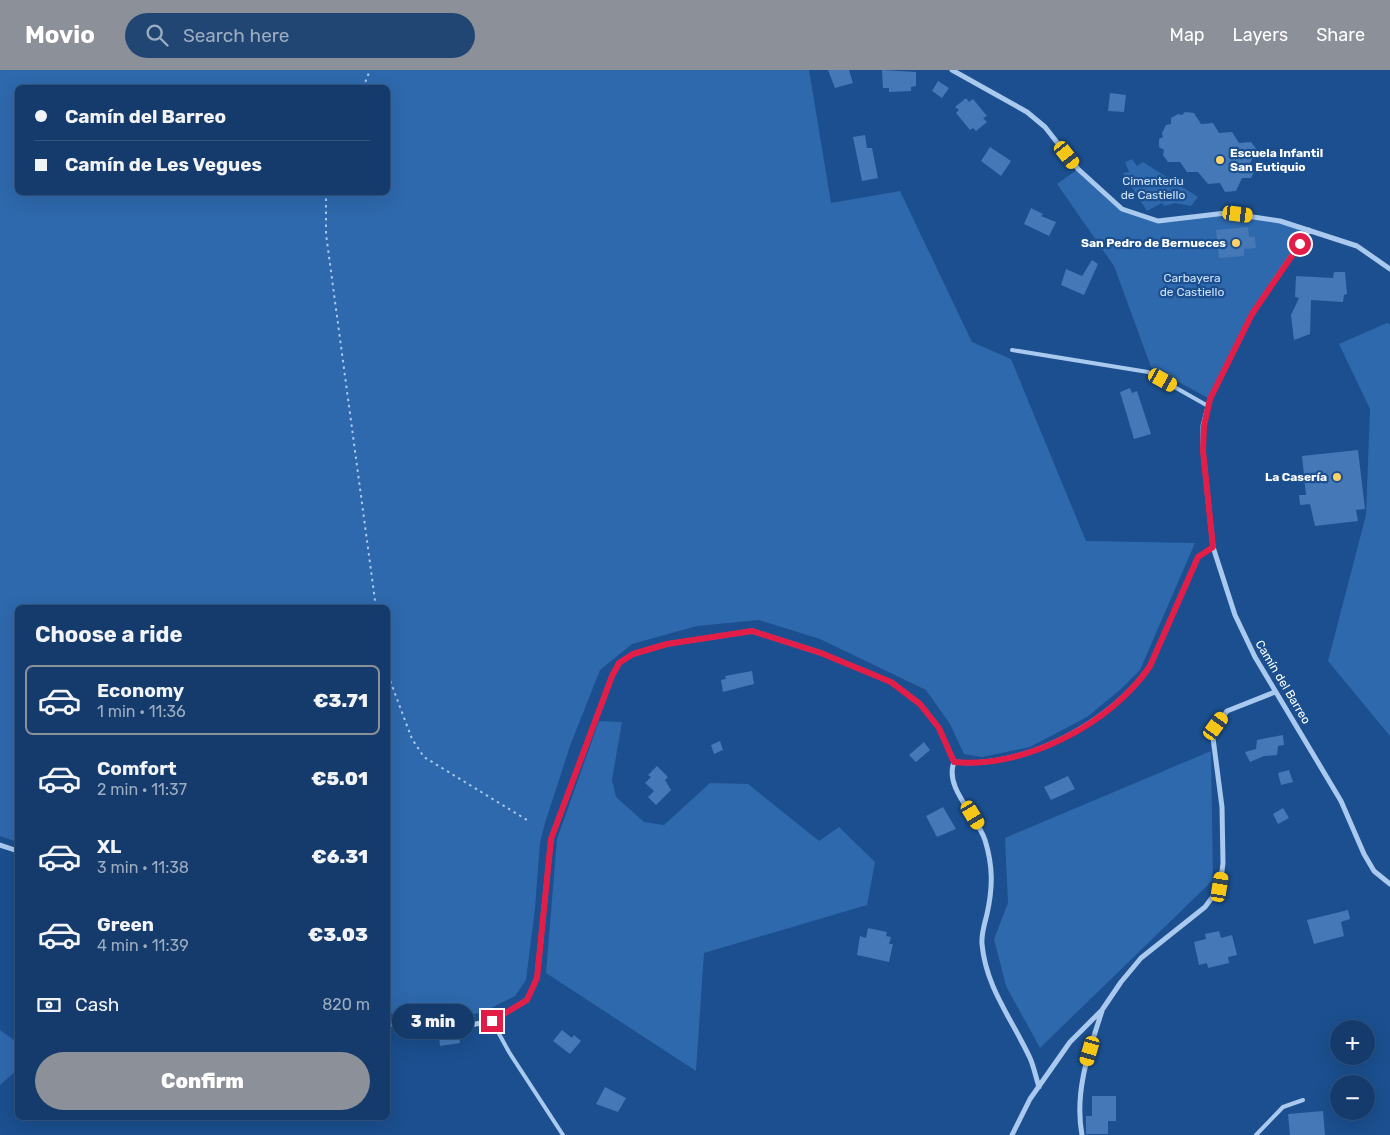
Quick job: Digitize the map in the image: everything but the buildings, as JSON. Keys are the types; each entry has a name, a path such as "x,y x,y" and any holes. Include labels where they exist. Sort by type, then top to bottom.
{"street":[{"path":"952,70 1033,117 1045,127 1078,169 1122,209 1158,221 1226,213 1280,221 1357,246 1390,269"},
{"name":"Camín del Barreo","path":"1309,230 1252,314 1208,406 1204,426 1203,451 1213,547 1235,615 1255,657 1315,754 1341,801 1364,854 1374,871 1390,884"},
{"path":"954,762 991,761 1048,747 1083,727 1117,703 1142,678 1150,666 1198,557 1213,547"},
{"path":"390,1023 409,1028 454,1028 492,1021 527,1000 537,978 551,839 612,676 619,663 633,654 667,644 752,631 821,653 891,682 920,704 939,728 954,762 951,771 953,786 981,827 991,858 993,886 982,942 987,967 994,992 1030,1059 1039,1087"},
{"path":"1012,1135 1030,1099 1070,1042 1102,1010 1121,982 1141,958 1205,907 1220,887 1223,862 1223,834 1222,806 1213,738 1216,726 1227,712 1275,692"},
{"path":"0,846 15,850"},
{"path":"1082,1135 1079,1121 1080,1089 1102,1010"}],"lane":[{"path":"1012,350 1148,372 1208,406"},
{"path":"492,1021 509,1052 563,1135"},
{"path":"1256,1135 1283,1107 1303,1100"}],"path":[{"path":"364,85 370,70"},
{"path":"326,195 326,234 376,605"},
{"path":"390,681 412,739 424,757 527,820"}],"green space":[{"path":"0,70 809,70 831,203 900,191 972,342 1011,359 1086,541 1195,543 1140,670 1121,689 1087,717 1030,747 982,757 964,754 950,724 926,690 820,639 759,620 697,626 632,644 600,670 570,746 545,823 540,843 535,908 526,980 515,996 483,1012 443,1021 390,1013 390,605 15,605 15,841 0,836"},
{"name":"Cimenteriu de Castiello","path":"1132,159 1137,166 1143,162 1198,197 1191,206 1175,203 1164,206 1162,203 1147,211 1123,173 1129,172 1125,162"},
{"name":"Carbayera de Castiello","path":"1078,169 1122,209 1158,221 1203,215 1251,216 1309,230 1252,314 1210,399 1151,367 1114,266 1057,184"},
{"path":"1387,323 1390,324 1390,736 1328,661 1366,515 1370,409 1339,344"},
{"path":"599,721 622,722 612,780 616,797 644,822 664,825 710,783 748,784 819,841 839,827 875,862 867,905 704,953 696,1071 546,973 557,839"},
{"path":"1211,751 1213,880 1040,1048 1006,986 994,939 1008,903 1005,838"},
{"path":"0,1030 15,1041 15,1072 0,1085"}],"place":[{"name":"Escuela Infantil San Eutiquio","path":"1220,160"},
{"name":"San Pedro de Bernueces","path":"1236,243"},
{"name":"La Casería","path":"1337,477"}],"route":[{"path":"492,1021 527,1000 537,978 551,839 600,703 619,663 633,654 667,644 752,631 821,653 891,682 920,704 939,728 954,762 991,761 1048,747 1083,727 1117,703 1142,678 1150,666 1184,585 1198,557 1213,547 1203,451 1204,426 1210,399 1252,314 1300,244"}]}
